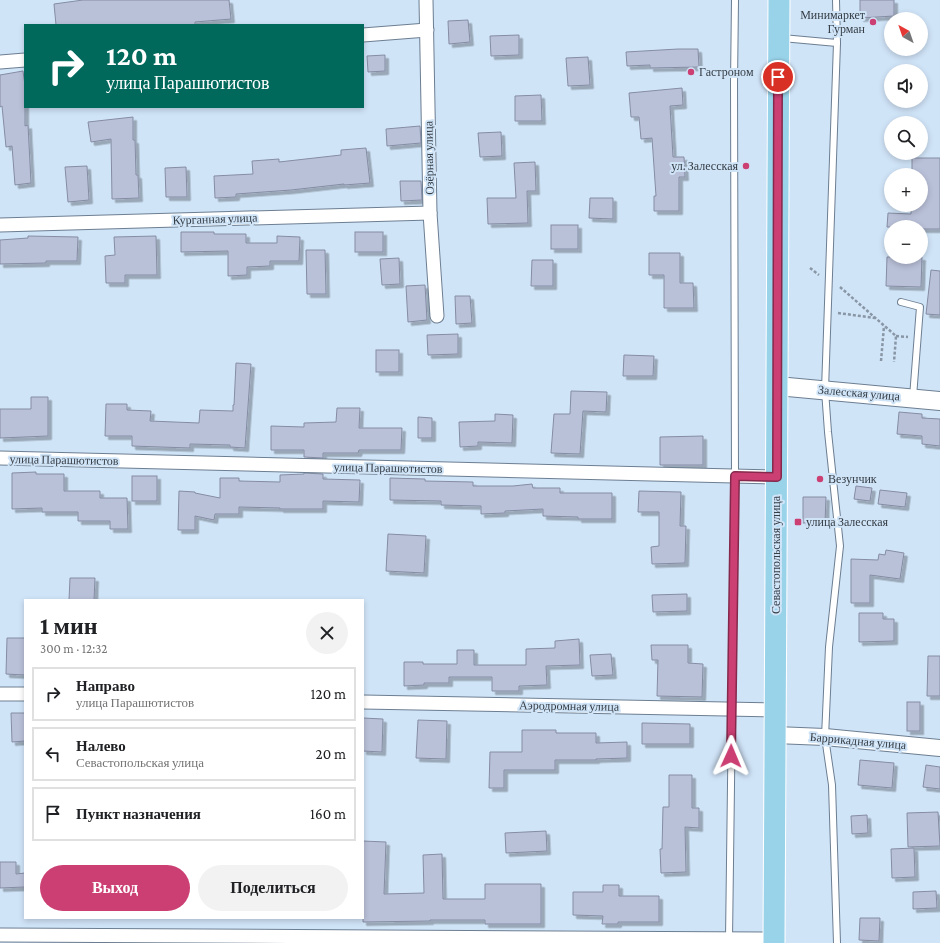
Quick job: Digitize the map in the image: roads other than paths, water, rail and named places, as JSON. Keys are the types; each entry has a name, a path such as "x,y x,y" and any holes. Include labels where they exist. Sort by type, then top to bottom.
{"main road":[{"name":"Севастопольская улица","path":"774,941 779,0"},
{"name":"Залесская улица","path":"777,386 940,401"}],"street":[{"name":"Озёрная улица","path":"426,0 428,30 430,213 437,316"},
{"path":"364,35 428,30"},
{"path":"0,62 24,60"},
{"name":"Курганная улица","path":"0,225 430,213"},
{"name":"улица Парашютистов","path":"0,458 777,477"},
{"path":"0,694 24,694"},
{"name":"Аэродромная улица","path":"364,702 775,710"},
{"name":"Баррикадная улица","path":"775,736 825,736 940,748"},
{"path":"0,935 774,941"}],"lane":[{"path":"729,941 735,476 735,0"},
{"path":"836,0 837,43 825,390 840,546 829,648 825,736 832,785 837,943"},
{"path":"778,38 837,43"},
{"path":"901,302 920,307 913,398"}],"place":[{"name":"Минимаркет Гурман","path":"873,22"},
{"name":"Гастроном","path":"691,72"},
{"name":"ул. Залесская","path":"746,166"},
{"name":"Везунчик","path":"820,479"},
{"name":"улица Залесская","path":"798,522"}]}
